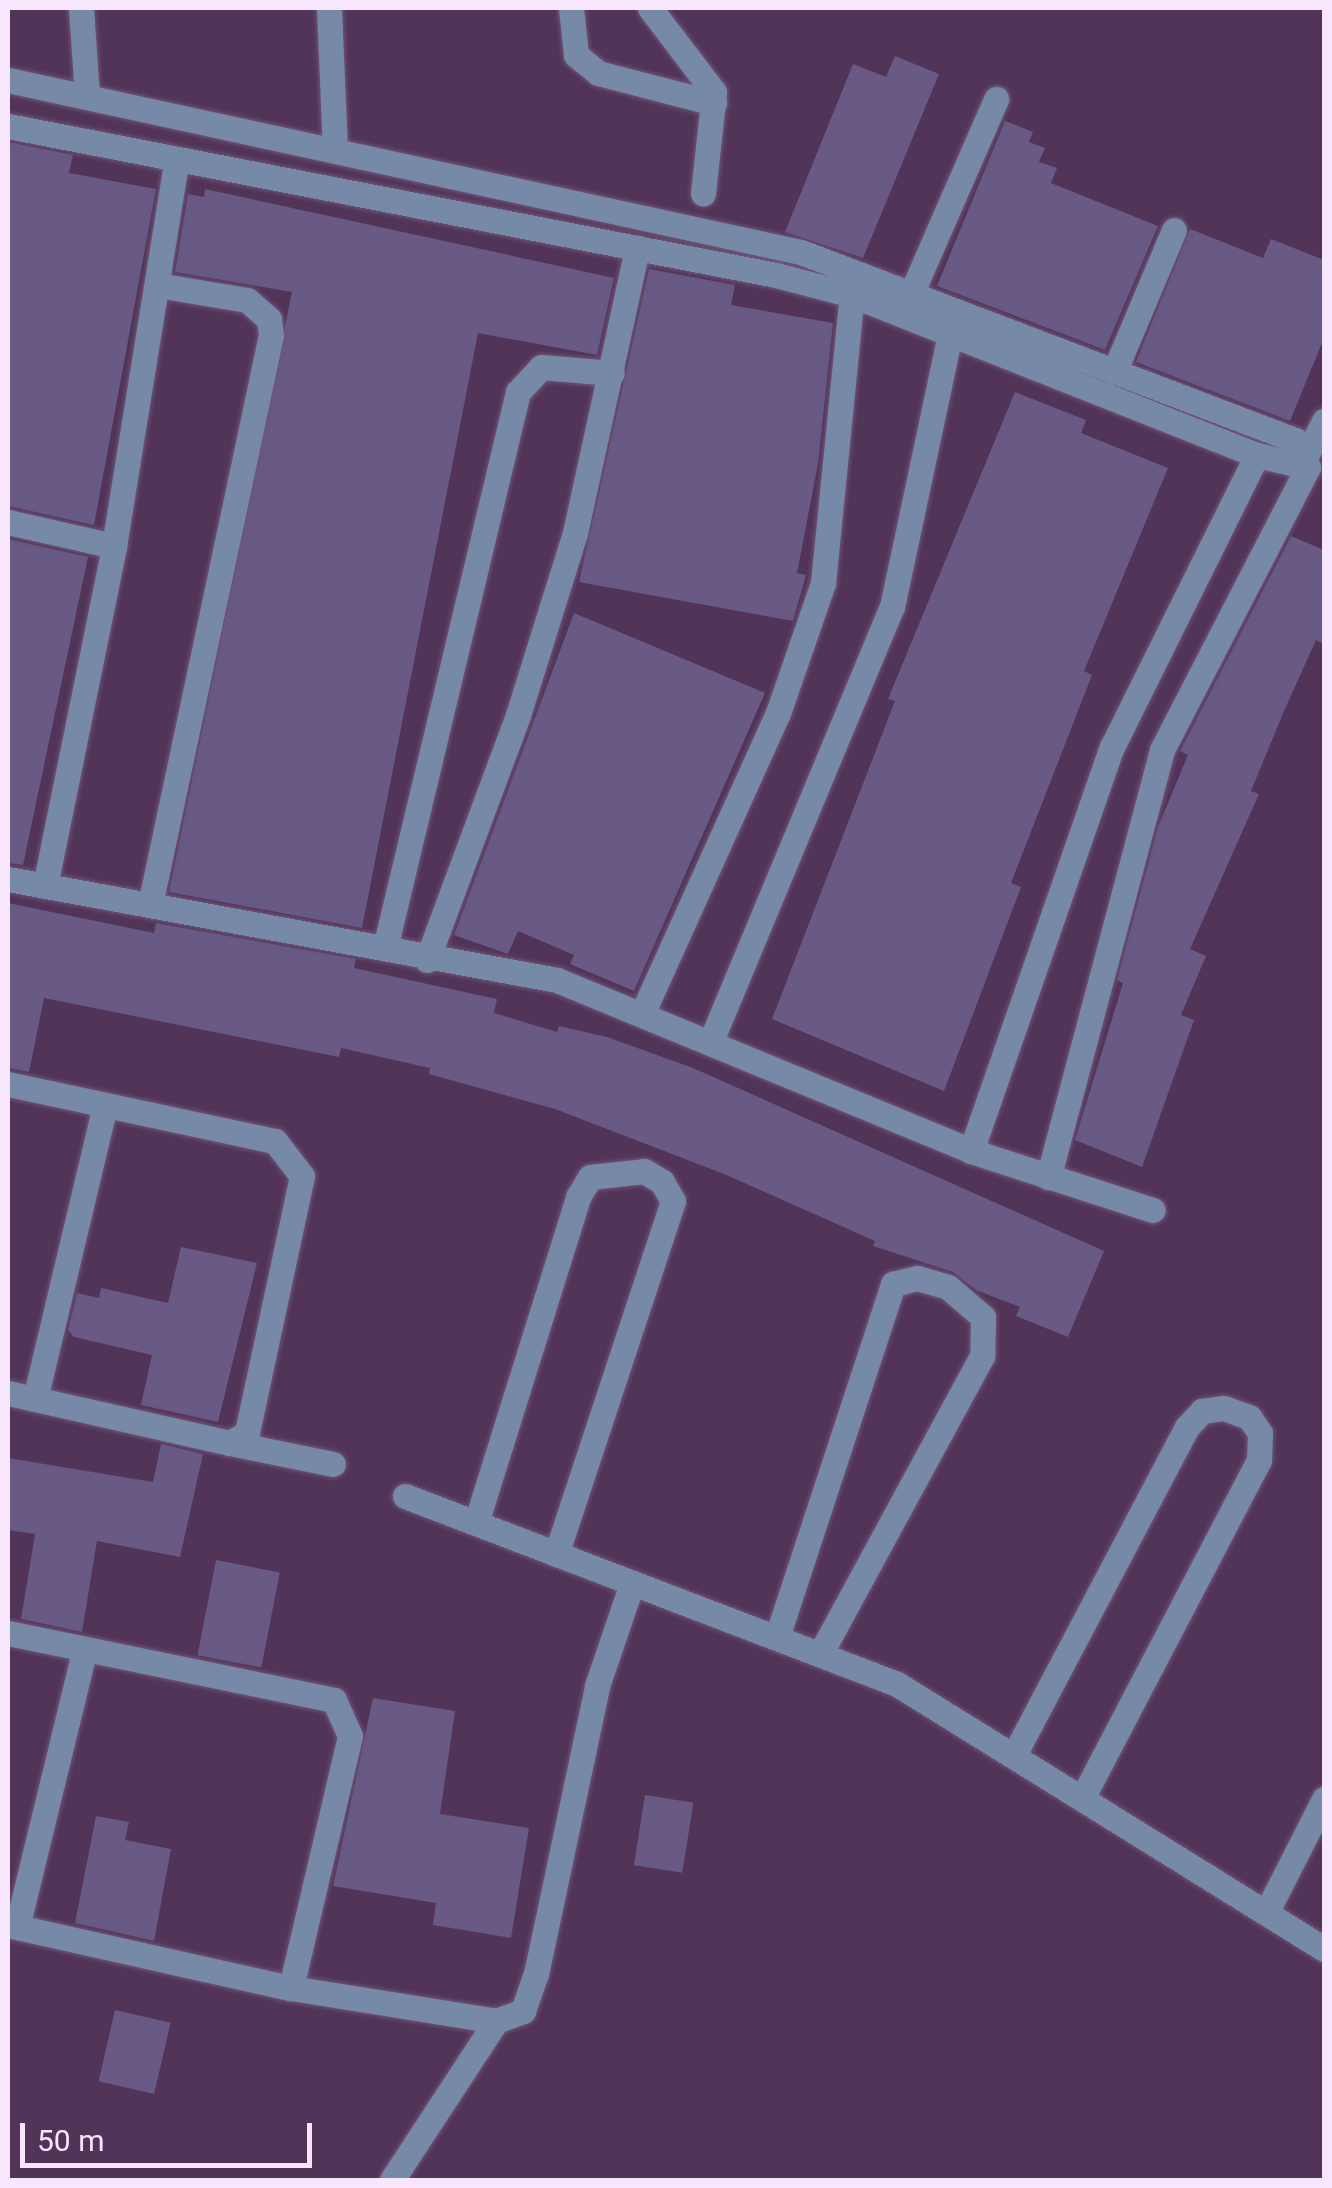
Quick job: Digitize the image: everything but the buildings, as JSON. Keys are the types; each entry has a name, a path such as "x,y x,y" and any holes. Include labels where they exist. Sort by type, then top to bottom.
{"street":[{"path":"81,8 86,97"},
{"path":"329,8 335,151"},
{"path":"571,8 576,55 598,73 714,103"},
{"path":"650,8 707,80 714,103 704,193"},
{"path":"8,80 801,252 1295,440 1307,463"},
{"path":"911,294 996,99"},
{"path":"8,126 176,164 637,248 852,295 1257,455 1307,463"},
{"path":"45,886 114,546 176,164"},
{"path":"1114,372 1174,230"},
{"path":"428,960 518,715 575,533 637,248"},
{"path":"150,905 271,334 269,319 247,300 157,285"},
{"path":"642,1014 778,713 823,583 852,295"},
{"path":"711,1041 892,607 950,334"},
{"path":"386,948 518,392 541,367 612,373"},
{"path":"1048,1177 1162,750 1307,463 1324,421"},
{"path":"970,1151 1112,746 1257,455"},
{"path":"8,522 114,546"},
{"path":"8,879 386,948 428,960 557,980 970,1151 1152,1210"},
{"path":"8,1084 275,1141 302,1176 246,1433 230,1443"},
{"path":"34,1399 104,1105"},
{"path":"476,1523 578,1198 590,1177 644,1171 662,1182 673,1201 556,1554"},
{"path":"776,1636 893,1284 917,1278 948,1287 982,1316 982,1356 822,1654"},
{"path":"8,1392 333,1464"},
{"path":"1014,1755 1187,1427 1202,1411 1224,1408 1249,1417 1260,1432 1258,1460 1082,1798"},
{"path":"404,1496 897,1684 1324,1950"},
{"path":"85,1649 12,1926 292,1988 496,2021 522,2011 536,1974 598,1686 632,1583"},
{"path":"8,1633 334,1700 350,1736 292,1988"},
{"path":"1267,1911 1324,1799"},
{"path":"392,2180 496,2021"}]}
